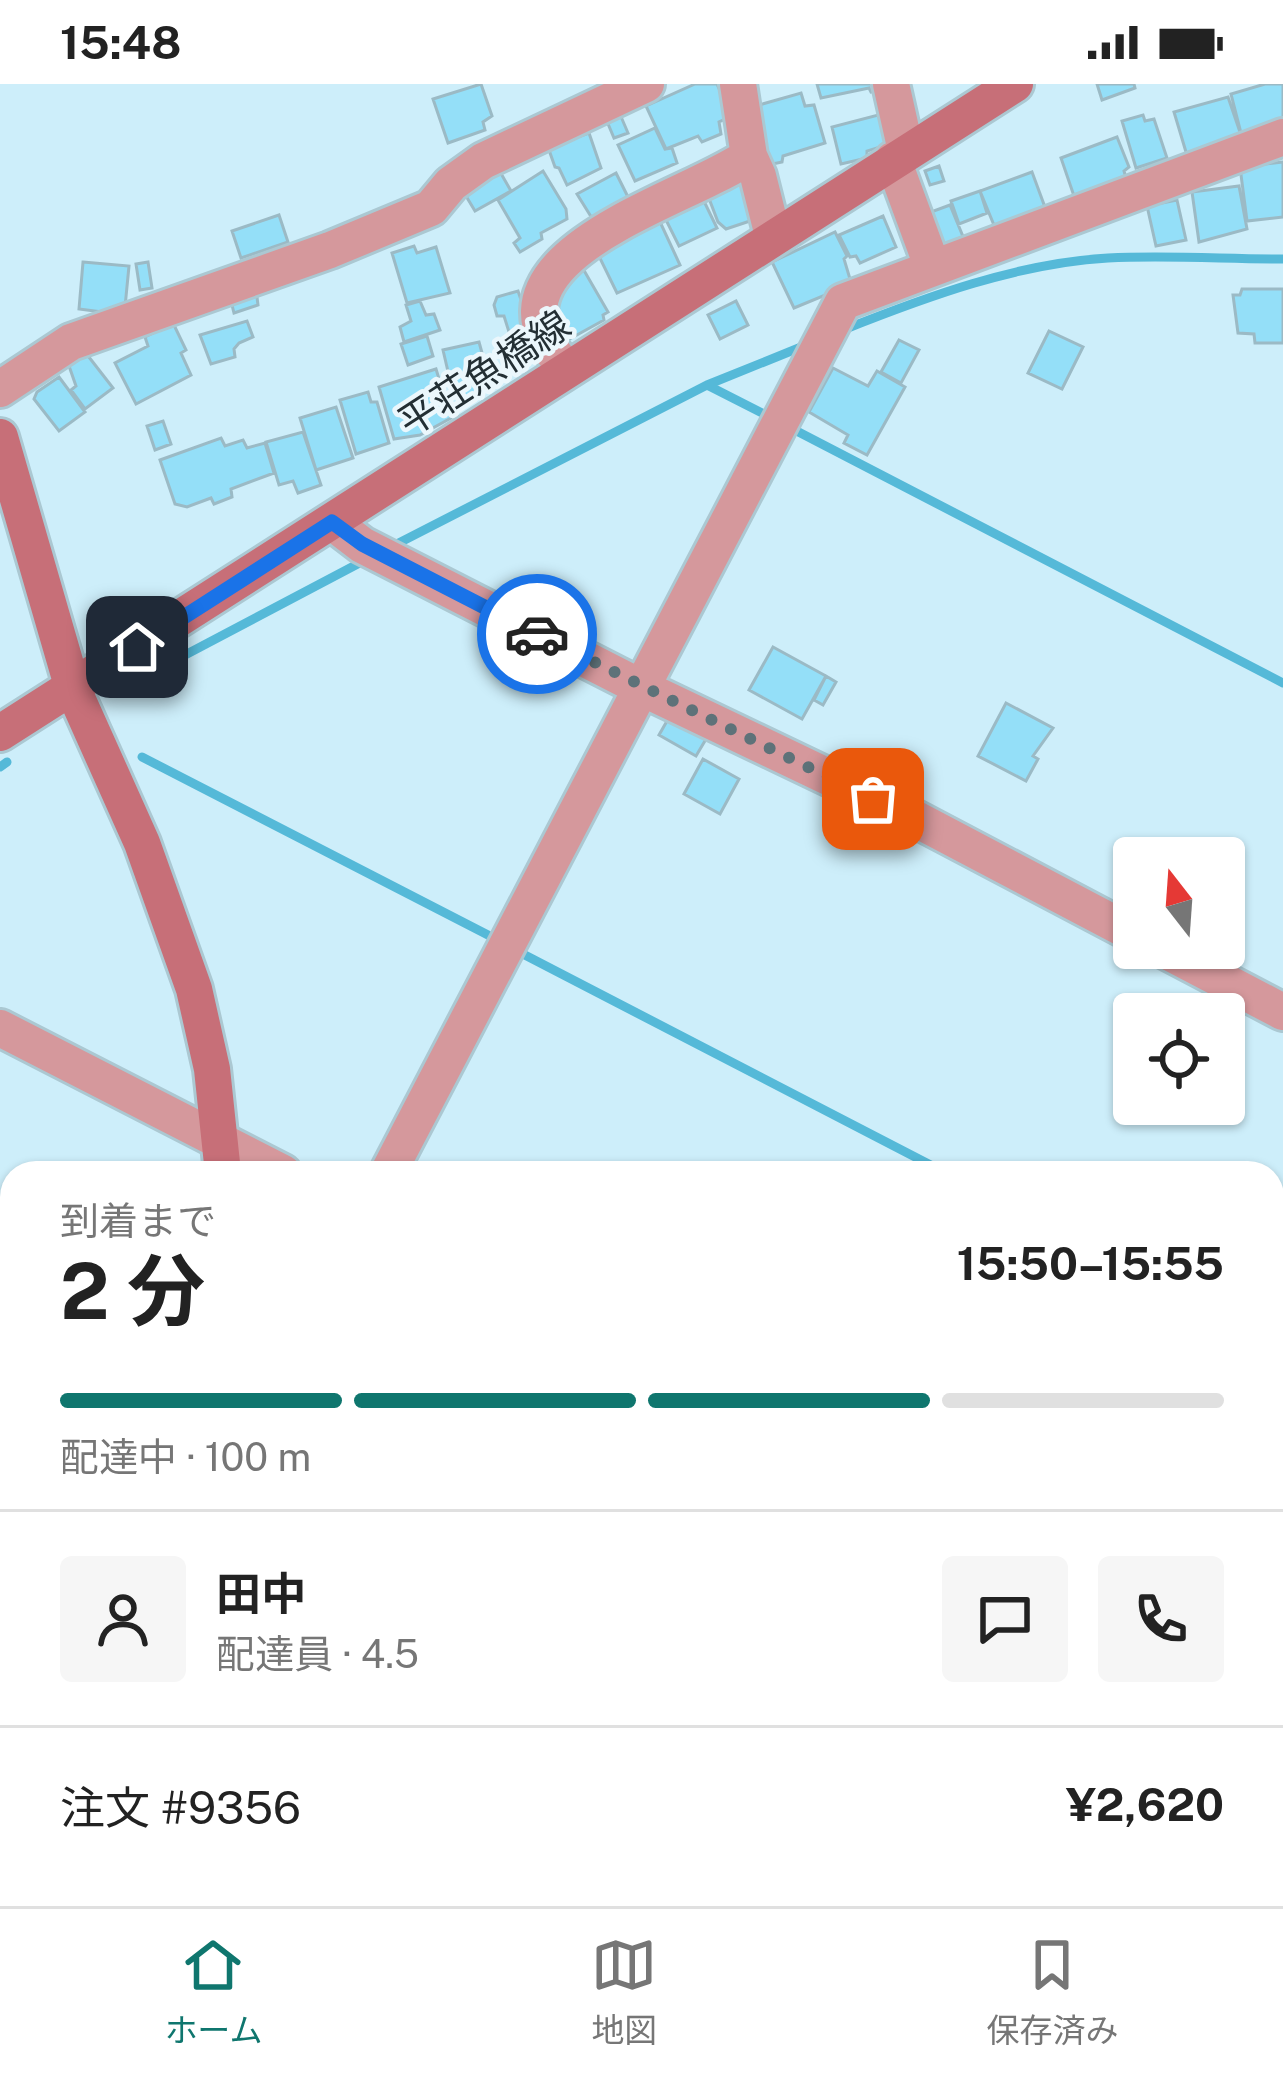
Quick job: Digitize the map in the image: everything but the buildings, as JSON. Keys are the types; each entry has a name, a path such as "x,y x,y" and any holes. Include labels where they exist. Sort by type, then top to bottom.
{"main road":[{"name":"平荘魚橋線","path":"0,733 76,696 332,522 1015,84"},
{"path":"0,436 76,696 171,915 194,989 223,1157"}],"street":[{"path":"0,389 71,342 329,250 430,208 451,184 483,161 646,84"},
{"path":"739,84 749,156 773,236"},
{"path":"891,84 899,156 932,266"},
{"path":"394,1161 843,302 1283,137"},
{"path":"567,369 550,352 541,321 542,295 561,266 586,241 615,224 749,156"},
{"path":"332,522 362,544 640,687 912,817 1113,923"},
{"path":"1201,969 1283,1012"},
{"path":"0,1028 223,1157"}],"waterway":[{"path":"843,330 973,284 1074,261 1283,259"},
{"path":"389,548 707,385 811,343"},
{"path":"707,385 772,418"},
{"path":"787,426 1283,683"},
{"path":"149,674 369,558"},
{"path":"142,757 488,935"},
{"path":"0,767 7,762"},
{"path":"521,953 923,1161"}],"way so far":[{"path":"537,634 873,799"}],"route":[{"path":"137,647 332,522 362,544 537,634"}]}
